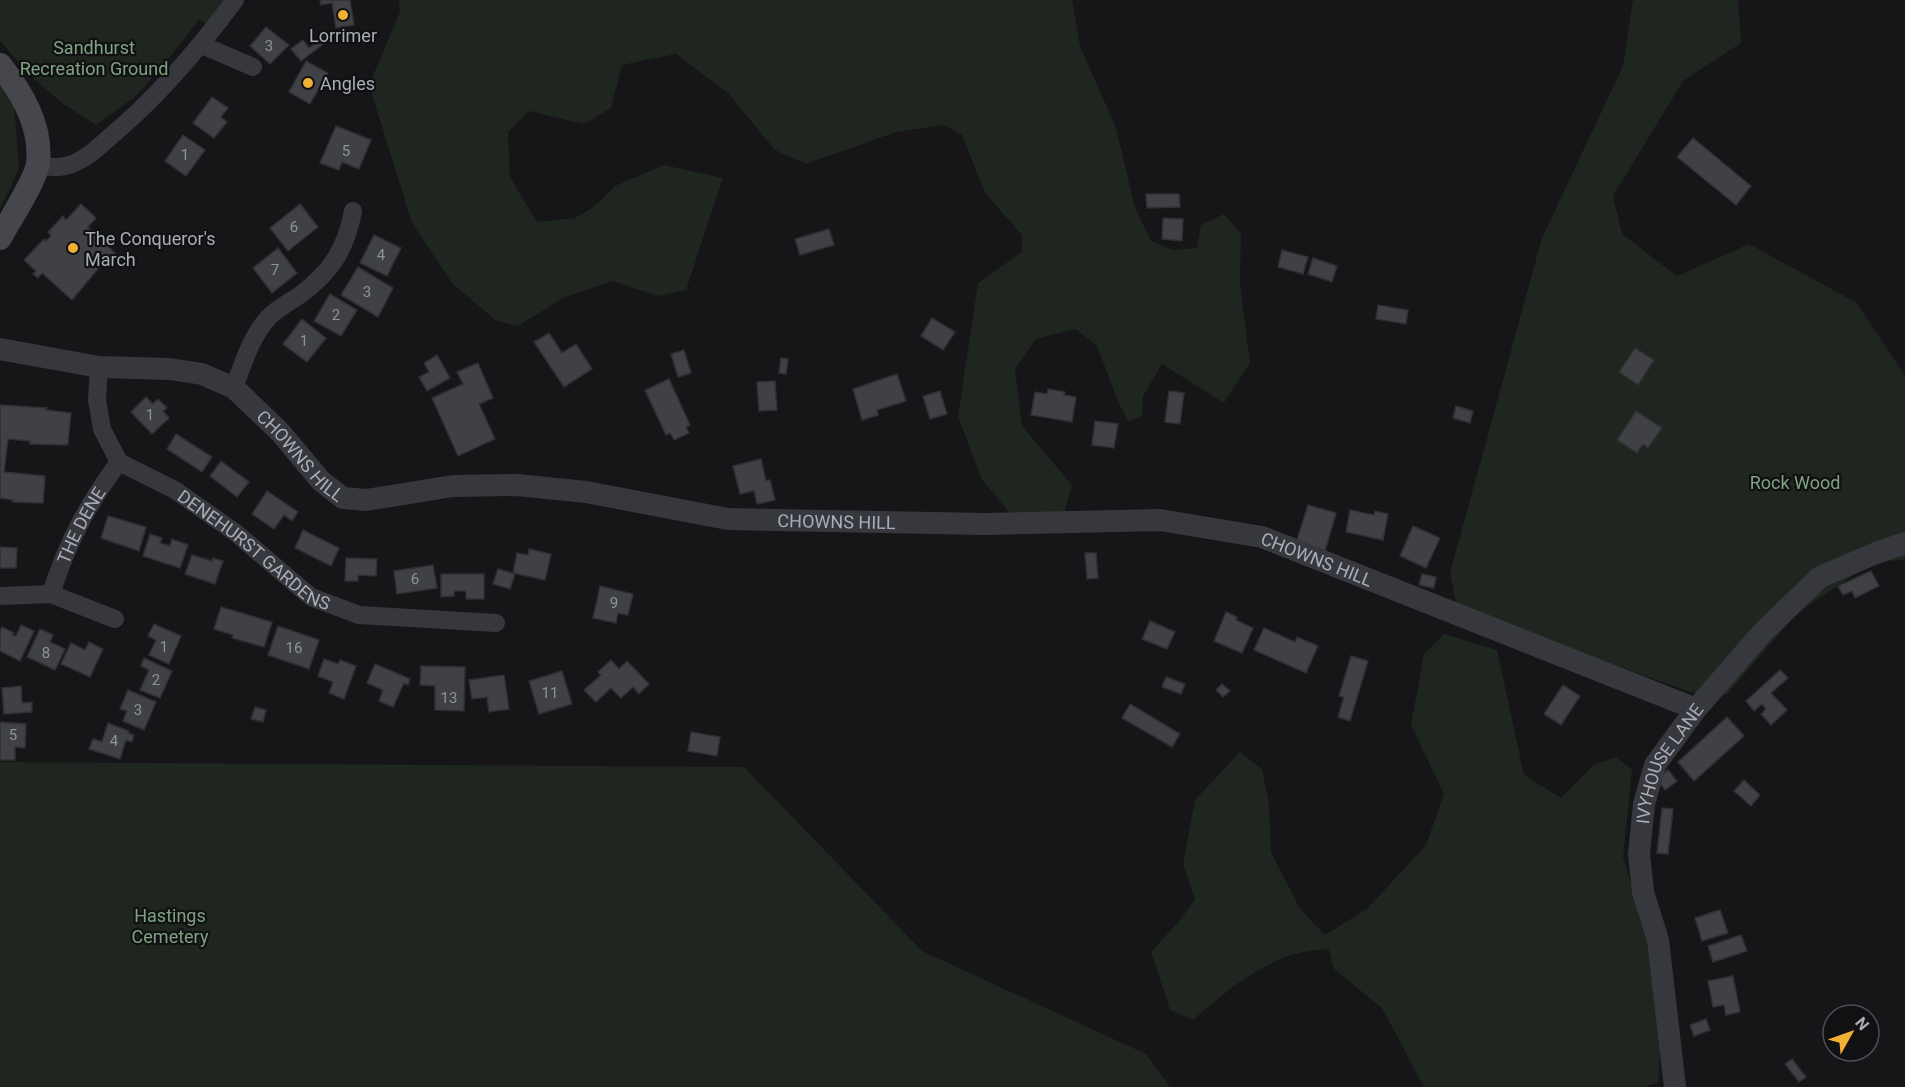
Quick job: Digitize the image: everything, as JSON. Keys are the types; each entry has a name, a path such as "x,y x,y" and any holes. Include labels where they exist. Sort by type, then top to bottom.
{"main road":[{"path":"0,65 29,109 37,136 38,165 0,238"}],"street":[{"path":"38,165 64,166 77,162 97,148 148,105 202,45 235,0"},
{"path":"202,45 253,67"},
{"path":"234,388 254,338 269,317 313,285 341,252 350,230 354,211"},
{"name":"CHOWNS HILL","path":"0,349 99,367 170,369 202,374 234,388 280,432 321,481 343,498 366,500 453,486 517,485 586,492 729,519 986,524 1160,520 1262,537 1696,709"},
{"path":"99,367 97,400 102,429 119,462"},
{"name":"THE DENE","path":"51,594 76,527 119,462"},
{"name":"DENEHURST GARDENS","path":"119,462 175,490 236,533 311,597 358,615 496,623"},
{"name":"IVYHOUSE LANE","path":"1675,1087 1658,940 1644,892 1639,854 1644,804 1655,765 1696,709 1762,633 1820,577 1905,543"},
{"path":"0,596 51,594 115,620"}],"green space":[{"name":"Sandhurst Recreation Ground","path":"0,0 242,0 222,23 206,23 199,20 136,96 96,125 62,103 33,78 0,41"},
{"path":"399,0 1072,0 1080,46 1116,128 1135,208 1151,241 1173,250 1197,248 1201,225 1224,214 1241,234 1240,284 1250,363 1224,403 1162,364 1143,396 1142,416 1129,422 1119,404 1097,346 1076,329 1036,339 1015,369 1022,426 1072,485 1063,516 1009,512 981,478 958,416 978,283 1022,252 1022,235 985,193 962,135 944,125 896,132 806,164 775,150 728,93 676,54 622,65 611,108 584,124 529,111 508,132 510,177 537,222 575,218 595,206 615,186 664,165 723,178 686,290 658,296 613,281 563,298 518,326 495,320 452,283 412,223 369,85 400,12"},
{"name":"Rock Wood","path":"1633,0 1738,0 1741,43 1683,81 1613,196 1622,234 1677,276 1749,244 1857,303 1905,376 1905,560 1875,561 1798,612 1727,694 1690,692 1457,608 1450,573 1542,238 1623,66"},
{"path":"0,80 14,104 19,169 0,209"},
{"path":"1444,634 1497,650 1524,775 1561,798 1594,765 1616,757 1632,770 1623,858 1646,932 1661,1039 1658,1083 1644,1087 1424,1087 1382,1008 1334,969 1329,950 1291,955 1273,962 1238,983 1193,1020 1170,1010 1151,952 1181,919 1195,899 1183,864 1195,800 1240,752 1262,769 1269,804 1271,852 1300,909 1325,935 1367,909 1426,845 1444,794 1411,725 1424,654"},
{"name":"Hastings Cemetery","path":"0,762 744,767 922,951 1146,1054 1170,1087 0,1087"}],"building":[{"name":"Lorrimer","path":"320,0 350,0 354,25 336,28 332,3 321,5"},
{"path":"266,27 289,45 270,64 250,46"},
{"path":"326,35 330,39 301,61 291,49 303,40 309,48"},
{"name":"Angles","path":"306,61 328,73 310,104 289,92"},
{"path":"212,97 228,108 221,117 227,122 214,138 193,123"},
{"path":"336,126 371,140 359,169 342,162 339,170 320,163"},
{"path":"183,135 205,150 186,176 165,161"},
{"path":"1693,138 1751,186 1736,205 1677,157"},
{"path":"1146,194 1179,194 1180,207 1147,208"},
{"name":"The Conqueror's March","path":"81,204 96,218 88,227 118,256 107,268 102,264 72,300 42,273 38,278 33,274 36,271 24,260 44,239 46,241 51,236 48,232 63,216 66,220"},
{"path":"300,204 318,227 288,251 270,228"},
{"path":"1163,218 1183,219 1182,241 1162,239"},
{"path":"829,229 834,245 800,255 795,239"},
{"path":"374,235 401,248 387,276 360,263"},
{"path":"278,248 297,273 272,293 253,268"},
{"path":"1282,250 1308,257 1303,274 1278,267"},
{"path":"1313,258 1337,266 1332,282 1308,274"},
{"path":"358,267 393,288 378,317 341,295"},
{"path":"330,294 357,310 341,336 314,321"},
{"path":"1378,305 1408,310 1406,324 1376,319"},
{"path":"932,318 955,332 943,350 921,336"},
{"path":"302,319 326,338 307,362 283,344"},
{"path":"549,333 562,353 576,344 592,369 564,387 534,342"},
{"path":"1635,348 1654,360 1638,385 1619,372"},
{"path":"684,350 691,373 678,377 671,354"},
{"path":"437,355 450,378 427,391 419,377 429,372 424,363"},
{"path":"781,358 788,359 786,374 779,373"},
{"path":"478,363 493,398 479,404 495,439 458,456 432,398 463,384 457,372"},
{"path":"897,374 906,401 877,410 878,415 862,420 853,389"},
{"path":"669,379 690,425 686,427 689,433 674,440 670,433 666,435 645,390"},
{"path":"775,381 777,410 759,411 757,382"},
{"path":"1048,389 1076,397 1072,422 1031,415 1035,392 1047,394"},
{"path":"940,391 947,414 930,419 923,396"},
{"path":"1169,391 1184,393 1180,424 1165,422"},
{"path":"146,397 153,404 158,399 167,408 163,411 169,418 152,434 131,412"},
{"path":"0,405 47,408 46,410 71,413 68,444 66,445 30,444 30,441 8,439 4,472 45,476 43,503 12,502 13,500 0,498"},
{"path":"1456,406 1473,411 1470,423 1453,418"},
{"path":"1636,411 1662,428 1648,448 1643,444 1637,453 1617,440"},
{"path":"1095,421 1118,424 1114,448 1092,445"},
{"path":"176,434 212,457 202,472 167,449"},
{"path":"761,459 766,481 770,480 775,500 757,504 754,491 740,494 733,466"},
{"path":"221,461 249,482 237,497 210,476"},
{"path":"267,491 298,512 292,521 284,515 274,529 252,514"},
{"path":"1308,505 1336,513 1325,551 1296,543"},
{"path":"1350,510 1374,515 1375,511 1388,514 1383,540 1346,532"},
{"path":"108,516 146,527 139,551 101,538"},
{"path":"1413,526 1440,538 1426,568 1400,556"},
{"path":"303,530 339,548 331,566 295,548"},
{"path":"150,534 162,538 160,543 170,546 172,539 188,545 180,568 143,556"},
{"path":"0,547 17,548 16,568 0,568"},
{"path":"529,549 551,554 545,580 513,573 517,553 528,555"},
{"path":"1085,553 1096,553 1098,578 1087,579"},
{"path":"192,555 212,561 213,558 223,561 215,584 185,574"},
{"path":"346,558 377,559 376,576 358,575 358,581 345,581"},
{"path":"433,565 437,588 397,594 394,571"},
{"path":"498,569 515,574 510,589 493,584"},
{"path":"1871,571 1879,586 1855,598 1852,591 1843,595 1838,586"},
{"path":"441,574 484,574 484,599 466,599 466,591 454,591 454,596 441,597"},
{"path":"1422,574 1436,577 1434,588 1419,585"},
{"path":"600,586 633,594 628,615 618,613 616,623 593,618"},
{"path":"221,607 272,622 264,647 232,638 233,635 214,629"},
{"path":"1226,612 1253,628 1242,653 1214,641"},
{"path":"1150,621 1175,632 1167,649 1142,639"},
{"path":"154,624 181,636 169,664 149,655 156,640 148,636"},
{"path":"21,625 34,631 20,661 0,651 0,632 2,627 16,636"},
{"path":"278,626 319,640 309,669 268,655"},
{"path":"1264,628 1295,642 1297,637 1318,646 1306,673 1254,650"},
{"path":"40,629 53,635 50,642 65,649 55,670 27,657"},
{"path":"89,642 103,649 90,677 61,664 71,643 85,650"},
{"path":"1351,656 1368,661 1350,721 1338,717 1344,697 1339,696"},
{"path":"144,658 172,671 160,698 140,690 149,670 141,666"},
{"path":"324,659 338,664 340,660 356,666 344,699 329,693 333,682 318,676"},
{"path":"611,660 619,669 627,661 649,684 639,694 633,687 621,698 611,688 596,702 584,690 601,675 598,672"},
{"path":"375,664 410,679 408,685 404,683 393,707 379,701 383,690 367,683"},
{"path":"421,666 465,667 464,711 435,710 435,686 420,685"},
{"path":"1780,670 1788,678 1771,693 1787,710 1771,725 1761,714 1766,709 1762,704 1754,711 1746,701"},
{"path":"562,671 572,704 539,714 529,681"},
{"path":"504,675 509,709 489,712 487,697 472,699 469,680"},
{"path":"1166,677 1185,684 1181,694 1162,687"},
{"path":"1222,684 1230,691 1223,697 1216,690"},
{"path":"1563,685 1580,696 1561,725 1544,714"},
{"path":"21,686 22,703 32,702 32,712 4,714 2,688"},
{"path":"128,690 156,702 144,730 123,721 127,711 120,709"},
{"path":"1130,704 1180,734 1172,747 1122,718"},
{"path":"255,707 266,710 263,722 251,719"},
{"path":"1727,717 1744,736 1694,781 1678,762"},
{"path":"0,722 26,724 25,748 15,747 15,760 0,760"},
{"path":"108,723 134,735 132,742 126,740 120,759 89,749 93,739 102,742"},
{"path":"691,732 720,737 717,756 688,751"},
{"path":"1668,770 1677,781 1665,790 1657,779"},
{"path":"1744,780 1760,795 1751,806 1734,791"},
{"path":"1662,808 1673,809 1668,854 1657,853"},
{"path":"1720,910 1728,933 1702,941 1695,918"},
{"path":"1741,935 1747,951 1713,962 1708,946"},
{"path":"1733,976 1740,1012 1726,1015 1724,1005 1713,1007 1708,981"},
{"path":"1706,1019 1710,1030 1694,1036 1690,1025"},
{"path":"1792,1059 1806,1077 1799,1082 1785,1064"}],"place":[{"name":"Lorrimer","path":"343,15"},
{"name":"Angles","path":"308,83"},
{"name":"The Conqueror's March","path":"73,248"}]}
